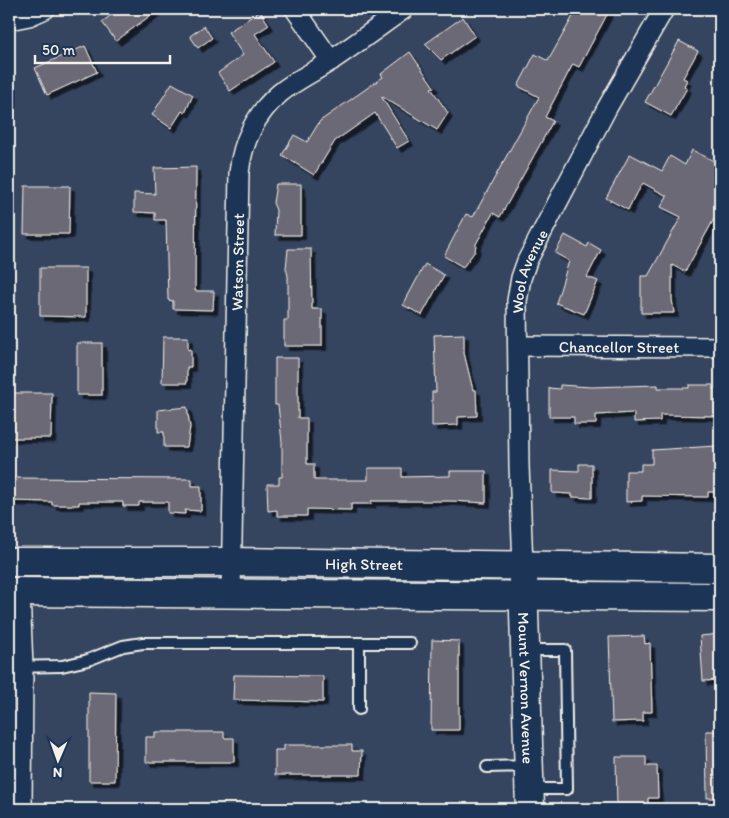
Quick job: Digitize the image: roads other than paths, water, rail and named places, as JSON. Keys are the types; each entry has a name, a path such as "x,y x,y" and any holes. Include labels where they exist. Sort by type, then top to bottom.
{"main road":[{"name":"High Street","path":"9,562 231,562 720,568"},
{"name":"Mount Vernon Avenue","path":"523,565 529,788"},
{"name":"High Street","path":"14,592 720,597"}],"street":[{"path":"13,19 45,9"},
{"path":"295,9 331,61"},
{"name":"Watson Street","path":"231,593 240,164 245,142 252,126 280,92 331,61 404,9"},
{"name":"Wool Avenue","path":"523,565 519,466 517,301 521,278 527,261 607,108 664,9"},
{"name":"Chancellor Street","path":"518,346 720,347"},
{"path":"14,592 22,809"}],"lane":[{"path":"16,667 62,666 88,660 123,646 143,642 410,644"},
{"path":"359,643 359,709"},
{"path":"487,767 529,788 567,788 565,650 525,650"}]}
